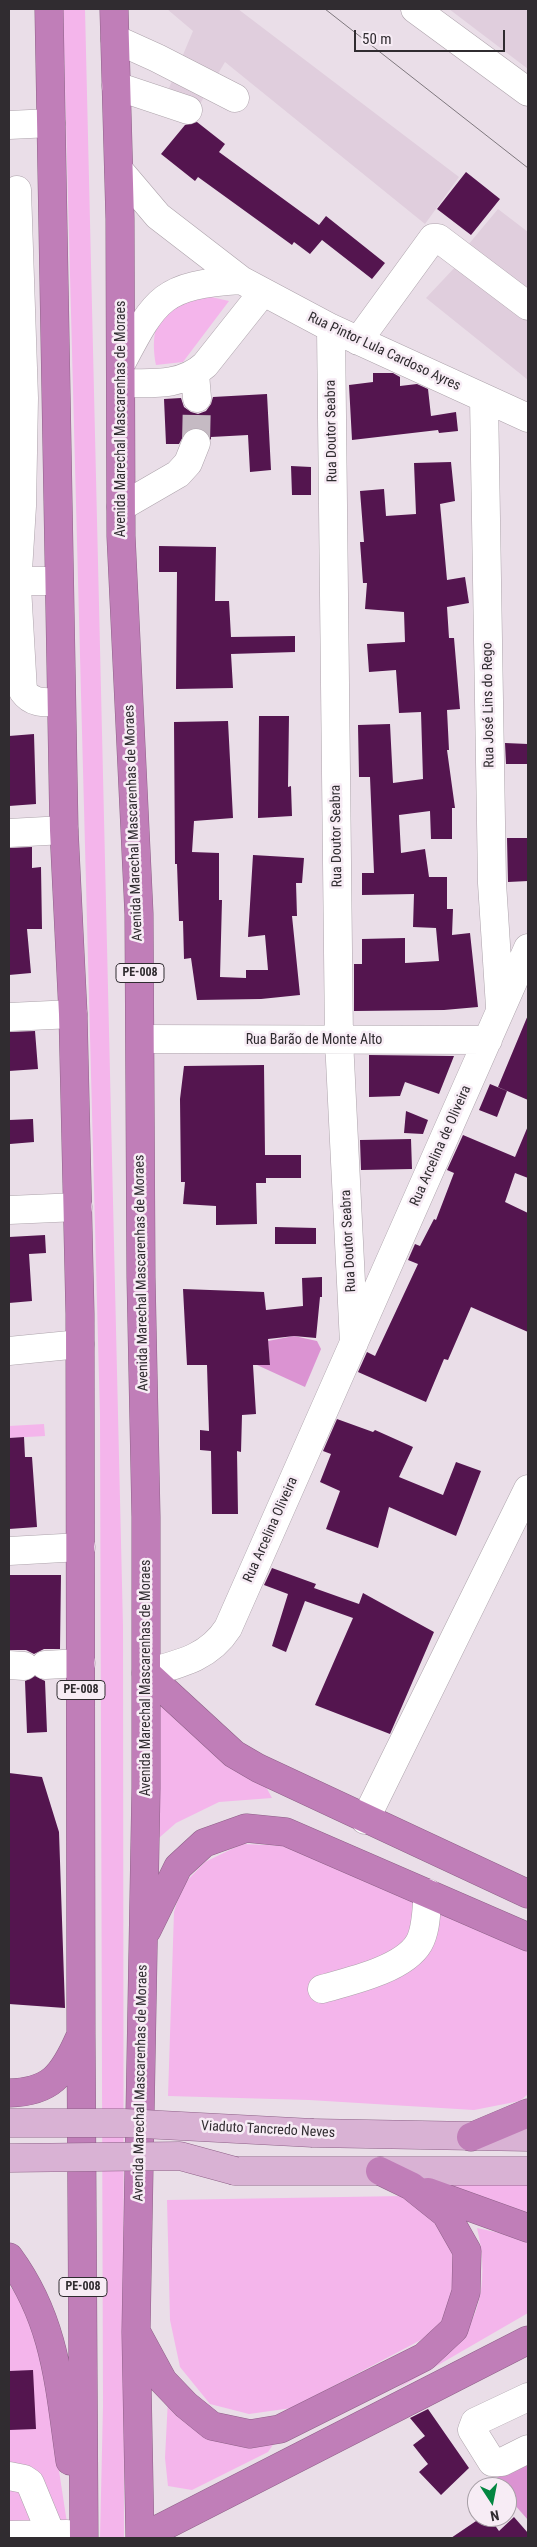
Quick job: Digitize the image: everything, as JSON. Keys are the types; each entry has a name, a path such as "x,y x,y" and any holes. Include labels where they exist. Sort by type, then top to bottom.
{"highway":[{"name":"PE-008","path":"49,9 64,830 73,1014 80,1344 84,2536"},
{"name":"Avenida Marechal Mascarenhas de Moraes","path":"116,22 121,507 139,914 141,1039 146,1674 136,2332 141,2538"},
{"path":"146,1674 234,1754 274,1777 528,1894"},
{"path":"143,1938 178,1867 204,1843 246,1828 286,1832 528,1937"},
{"path":"9,2093 37,2090 50,2084 61,2074 81,2036"},
{"path":"471,2136 528,2113"},
{"path":"377,2171 411,2186 528,2228"},
{"path":"136,2332 163,2381 186,2405 212,2426 250,2434 280,2429 424,2356 454,2329 466,2292 467,2251 446,2214 411,2186"},
{"path":"9,2257 22,2275 40,2310 51,2345 74,2493 84,2536"},
{"path":"141,2538 528,2340"}],"main road":[{"path":"40,9 50,79"},
{"name":"Viaduto Tancredo Neves","path":"9,2123 124,2123 313,2133 528,2137"},
{"path":"9,2141 227,2139 313,2133"},
{"path":"9,2158 180,2156 235,2171"},
{"path":"9,2176 235,2171 528,2171"}],"street":[{"path":"415,9 528,92"},
{"path":"116,22 157,58 235,98"},
{"path":"116,86 188,110"},
{"path":"9,125 51,123"},
{"name":"Rua Pintor Lula Cardoso Ayres","path":"119,170 158,216 252,286 358,341 528,418"},
{"path":"52,183 13,190 24,398 22,506 14,575 23,691 28,699 35,702 62,702"},
{"path":"358,341 429,241 435,238 528,306"},
{"path":"202,282 252,286 205,365 196,386 167,383 121,374 143,323 161,300 178,290 202,282"},
{"name":"Rua Doutor Seabra","path":"331,328 339,1040 354,1343"},
{"path":"24,398 55,395"},
{"name":"Rua José Lins do Rego","path":"484,398 492,883 500,1011"},
{"path":"121,507 178,474 188,463 196,443"},
{"path":"14,575 59,580"},
{"path":"9,833 64,830"},
{"name":"Rua Arcelina de Oliveira","path":"354,1343 528,948"},
{"path":"9,1017 73,1014"},
{"name":"Rua Barão de Monte Alto","path":"141,1039 488,1040"},
{"path":"9,1210 78,1207"},
{"name":"Rua Arcelina Oliveira","path":"146,1674 190,1660 212,1648 221,1639 354,1343"},
{"path":"9,1351 80,1344"},
{"path":"365,1820 528,1489"},
{"path":"9,1551 80,1547"},
{"path":"26,1666 81,1663"},
{"path":"322,1988 364,1977 399,1961 412,1952 420,1941 423,1931 428,1893"},
{"path":"528,2397 475,2422 472,2430 492,2462 502,2462 528,2449"},
{"path":"9,2476 24,2479 30,2483 51,2534"},
{"path":"9,2535 51,2534 84,2536"}],"shaded area":[{"path":"63,9 85,9 123,1627 124,2538 100,2538 103,2406 100,1416"},
{"path":"167,9 238,9 459,177 425,224 225,62 197,109 169,88 193,31"},
{"path":"449,9 528,9 528,69"},
{"path":"498,209 528,232 528,299 463,251"},
{"path":"458,264 528,318 528,380 426,298"},
{"path":"207,296 229,301 183,362 156,365 154,340 157,324 161,317 173,306"},
{"path":"294,1336 317,1341 321,1349 305,1387 257,1365 270,1365 268,1341"},
{"path":"44,1424 45,1436 9,1438 9,1426"},
{"path":"152,1688 265,1785 272,1798 219,1802 176,1823 152,1844"},
{"path":"242,1844 291,1846 528,1948 528,2094 520,2101 474,2110 309,2100 168,2096 174,1912 182,1886 205,1862"},
{"path":"430,2179 528,2180 528,2218"},
{"path":"402,2196 432,2217 451,2245 457,2265 449,2315 434,2333 292,2408 249,2414 210,2404 180,2367 170,2320 167,2200"},
{"path":"477,2228 528,2239 528,2313 395,2390 448,2352 460,2340 469,2326 476,2311 482,2278 482,2262"},
{"path":"9,2286 19,2297 40,2347 67,2523 9,2523"},
{"path":"168,2399 277,2439 268,2452 192,2490 168,2486 165,2458"},
{"path":"528,2462 528,2520 517,2507 517,2477 498,2477"}],"building":[{"path":"197,122 225,144 219,152 319,225 326,216 385,263 372,279 322,240 310,254 294,242 292,245 198,177 195,181 161,154 185,125"},
{"path":"466,172 500,199 471,235 437,209"},
{"path":"373,373 393,373 400,377 400,386 417,384 428,389 431,416 456,412 458,431 439,433 438,430 352,440 349,385 373,382"},
{"path":"267,394 271,470 250,472 248,435 211,437 211,440 202,429 194,428 186,431 179,444 166,444 164,399 181,398 184,407 198,414 206,411 213,397"},
{"path":"451,462 455,501 440,504 447,580 465,577 469,603 447,607 449,638 454,638 460,709 447,710 449,750 447,750 455,808 452,808 452,839 431,839 430,811 399,815 401,853 425,849 429,877 447,877 447,909 453,909 452,935 470,933 478,1007 444,1010 354,1011 354,964 362,964 362,939 405,938 405,963 439,961 436,928 413,927 414,894 362,895 362,873 374,873 370,777 359,777 358,725 390,724 393,783 423,779 421,712 399,713 396,670 369,672 367,644 405,642 404,612 365,609 367,583 363,583 360,542 364,542 360,491 384,489 386,516 416,514 414,463"},
{"path":"291,466 311,467 311,495 292,495"},
{"path":"159,546 216,547 215,601 229,601 231,637 295,636 295,652 231,654 233,688 176,689 177,572 159,572"},
{"path":"259,716 289,716 288,787 291,786 292,816 258,818"},
{"path":"228,721 233,818 194,821 192,852 219,853 219,900 222,900 220,977 246,978 246,970 268,970 265,935 248,937 253,855 304,858 302,883 296,883 297,916 292,916 300,995 261,999 197,1000 191,958 184,959 183,921 179,921 177,864 175,864 174,722"},
{"path":"34,734 36,804 9,806 9,736"},
{"path":"505,743 528,744 528,764 506,764"},
{"path":"507,838 528,838 528,881 508,882"},
{"path":"32,847 32,868 41,867 42,929 27,929 31,973 9,975 9,848"},
{"path":"528,1015 528,1100 498,1087"},
{"path":"35,1031 38,1069 9,1071 9,1032"},
{"path":"369,1055 454,1056 439,1094 405,1082 400,1096 369,1097"},
{"path":"264,1065 265,1155 301,1155 301,1178 266,1178 266,1183 256,1183 257,1224 216,1225 216,1206 183,1204 185,1182 181,1182 180,1099 184,1066"},
{"path":"490,1084 507,1091 497,1117 479,1110"},
{"path":"406,1111 428,1120 423,1134 404,1133"},
{"path":"33,1119 34,1142 10,1144 9,1120"},
{"path":"528,1126 528,1178 515,1173 505,1202 528,1213 528,1332 471,1307 448,1360 444,1359 426,1402 358,1372 367,1352 375,1356 418,1264 408,1260 415,1244 420,1246 434,1219 436,1220 454,1173 447,1170 463,1135 515,1157"},
{"path":"411,1139 412,1169 361,1170 360,1140"},
{"path":"275,1227 316,1228 316,1244 275,1244"},
{"path":"45,1235 46,1253 29,1254 32,1301 9,1303 9,1237"},
{"path":"322,1277 322,1297 320,1297 316,1338 294,1336 268,1339 270,1365 253,1365 256,1414 242,1415 241,1452 237,1451 238,1514 212,1514 211,1451 200,1450 200,1430 209,1431 207,1365 187,1365 183,1289 264,1292 266,1310 303,1306 302,1278"},
{"path":"337,1419 373,1432 375,1430 413,1447 399,1477 443,1495 456,1462 481,1471 456,1536 389,1507 378,1548 326,1529 340,1491 320,1482 331,1454 323,1451"},
{"path":"24,1437 25,1457 32,1457 37,1527 9,1529 9,1438"},
{"path":"272,1568 316,1584 314,1588 359,1604 363,1593 434,1632 390,1734 315,1705 353,1618 305,1601 286,1652 272,1646 288,1594 264,1585"},
{"path":"9,1575 61,1575 60,1649 44,1649 34,1654 26,1650 9,1650"},
{"path":"35,1676 45,1681 47,1732 27,1733 25,1681"},
{"path":"9,1773 42,1777 59,1832 65,2008 9,2004"},
{"path":"33,2370 36,2429 9,2430 9,2371"},
{"path":"428,2409 469,2468 441,2495 419,2472 428,2464 413,2445 425,2436 410,2418"},
{"path":"517,2520 528,2533 528,2538 451,2538 467,2527 496,2527 499,2531 503,2527 517,2527"}],"tunnel":[{"path":"196,443 197,398"}],"tram line":[{"path":"325,9 528,168"}]}
